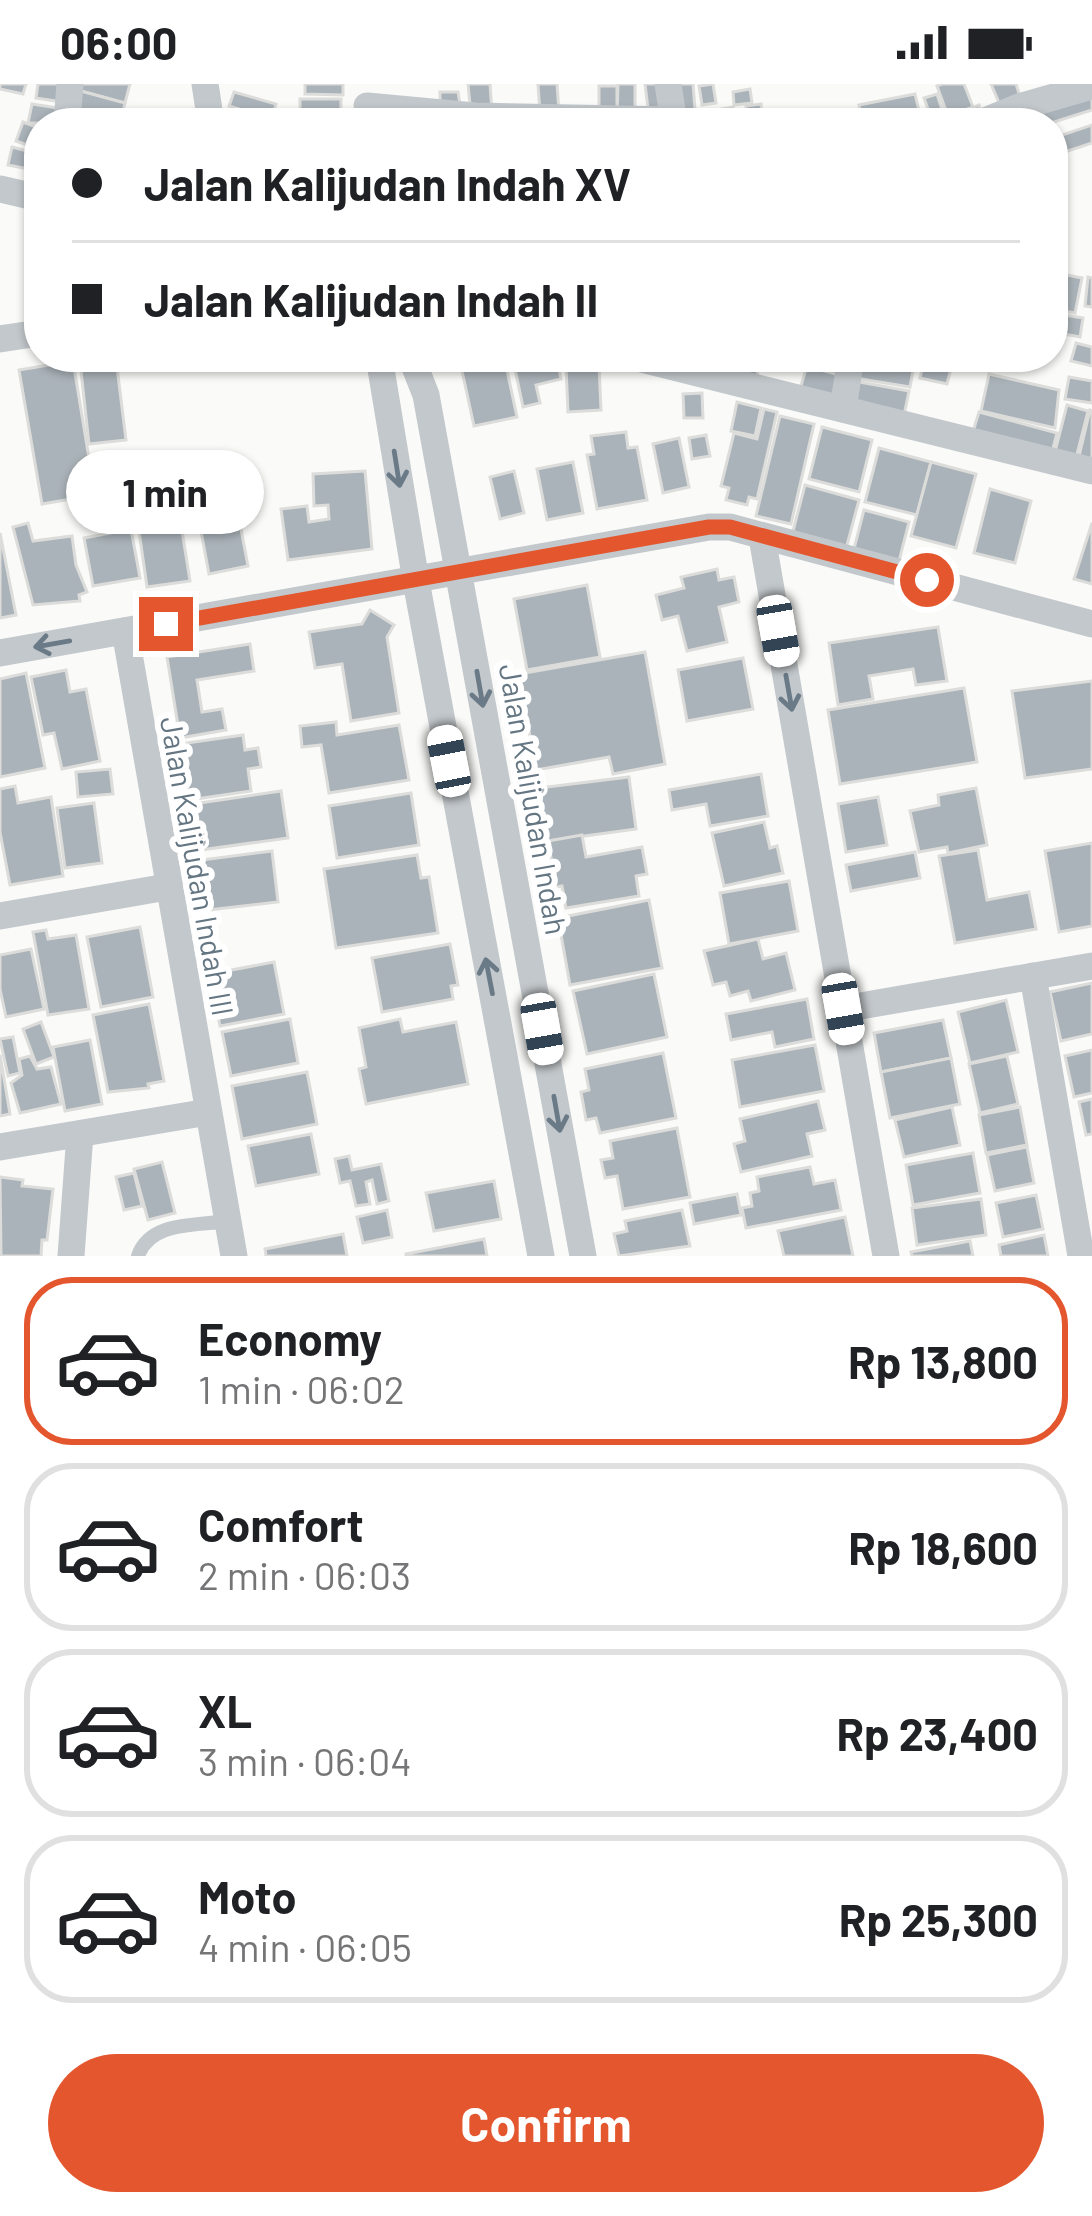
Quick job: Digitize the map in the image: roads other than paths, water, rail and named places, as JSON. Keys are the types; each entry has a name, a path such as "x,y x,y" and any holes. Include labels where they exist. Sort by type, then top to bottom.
{"street":[{"path":"1017,108 1092,86"},
{"path":"366,104 402,108"},
{"path":"381,372 541,1256"},
{"name":"Jalan Kalijudan Indah","path":"417,372 426,395 583,1256"},
{"path":"735,372 843,409 1092,471"},
{"path":"843,409 849,372"},
{"path":"0,653 709,527 730,527 1092,624"},
{"path":"762,537 886,1256"},
{"name":"Jalan Kalijudan Indah III","path":"124,631 234,1256"},
{"path":"0,916 167,887"},
{"path":"843,1009 1092,966"},
{"path":"1033,976 1081,1256"},
{"path":"0,1147 208,1112"},
{"path":"71,1256 80,1134"}],"lane":[{"path":"138,1256 147,1238 158,1231 228,1221"}]}
